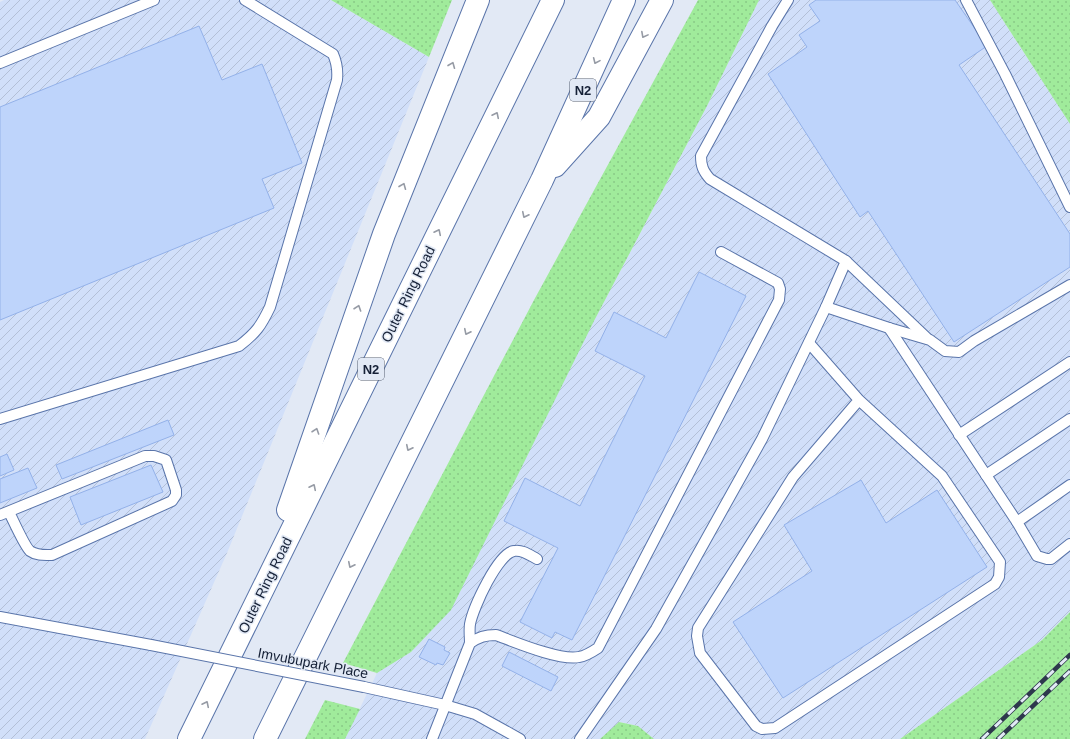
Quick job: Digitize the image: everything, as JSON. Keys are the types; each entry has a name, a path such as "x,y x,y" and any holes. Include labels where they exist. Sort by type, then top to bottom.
{"highway":[{"path":"257,600 384,234 478,0"},
{"name":"Outer Ring Road","path":"189,739 553,0"},
{"name":"N2","path":"265,739 542,180 624,0"},
{"path":"542,180 570,151 598,117 662,0"}],"lane":[{"path":"0,63 154,0"},
{"path":"0,419 239,346 251,337 261,326 270,307 337,80 338,72 333,54 245,0"},
{"path":"788,0 772,26 701,156 701,165 704,172 710,179 846,261 930,340 945,351 959,352 974,341 1070,285"},
{"path":"966,0 1006,74 1070,206"},
{"path":"470,642 486,635 496,636 562,657 578,658 589,654 598,648 779,300 780,289 778,283 721,252"},
{"path":"580,739 656,629 762,439 826,307 846,261"},
{"path":"826,307 930,340"},
{"path":"889,328 1017,522 1037,556 1042,558 1051,558 1070,544"},
{"path":"809,343 859,400 942,476 1000,562 1000,577 995,584 775,728 762,729 756,726 700,653 697,636 698,628 793,477 859,400"},
{"path":"959,435 1070,362"},
{"path":"986,475 1070,419"},
{"path":"145,456 154,456 166,460 176,490 176,495 172,501 52,555 43,556 29,551 4,514 145,456"},
{"path":"1017,522 1070,485"},
{"path":"432,739 470,642 470,624 480,597 499,562 506,554 514,550 523,552 537,559"},
{"name":"Imvubupark Place","path":"0,617 364,687 445,705 475,714 520,739"}],"shaded area":[{"path":"4,0 331,0 429,57 227,553 145,739 0,739 0,2"},
{"path":"759,0 990,0 1070,124 1070,612 1042,640 900,739 654,739 638,726 620,722 600,739 345,739 377,673 411,652 594,321 707,106"}],"green space":[{"path":"331,0 452,0 429,57"},
{"path":"698,0 759,0 707,106 594,321 451,610 411,652 377,673 343,663 534,300"},
{"path":"990,0 1070,0 1070,124"},
{"path":"1070,612 1070,739 900,739 1042,640"},
{"path":"325,700 360,709 345,739 305,739"},
{"path":"619,722 638,726 654,739 600,739"}],"building":[{"path":"816,0 955,0 987,46 959,65 1070,234 1070,267 954,342 868,211 860,217 768,74 807,47 799,35 820,21 809,5"},
{"path":"199,26 222,80 262,64 302,163 262,179 274,208 0,320 0,107"},
{"path":"699,272 746,296 572,640 555,632 552,638 520,622 558,548 504,521 525,478 580,506 645,376 595,351 614,312 666,338"},
{"path":"168,420 174,435 62,479 56,465"},
{"path":"7,454 14,470 0,476 0,457"},
{"path":"151,465 163,492 81,525 70,497"},
{"path":"28,468 37,488 0,503 0,479"},
{"path":"861,480 886,523 937,490 987,567 783,698 733,622 812,571 784,525"},
{"path":"429,639 445,647 444,650 450,653 443,665 437,663 436,665 419,657"},
{"path":"509,652 558,677 551,691 502,666"}],"railway":[{"path":"982,739 1070,655"},
{"path":"998,739 1070,671"}]}
